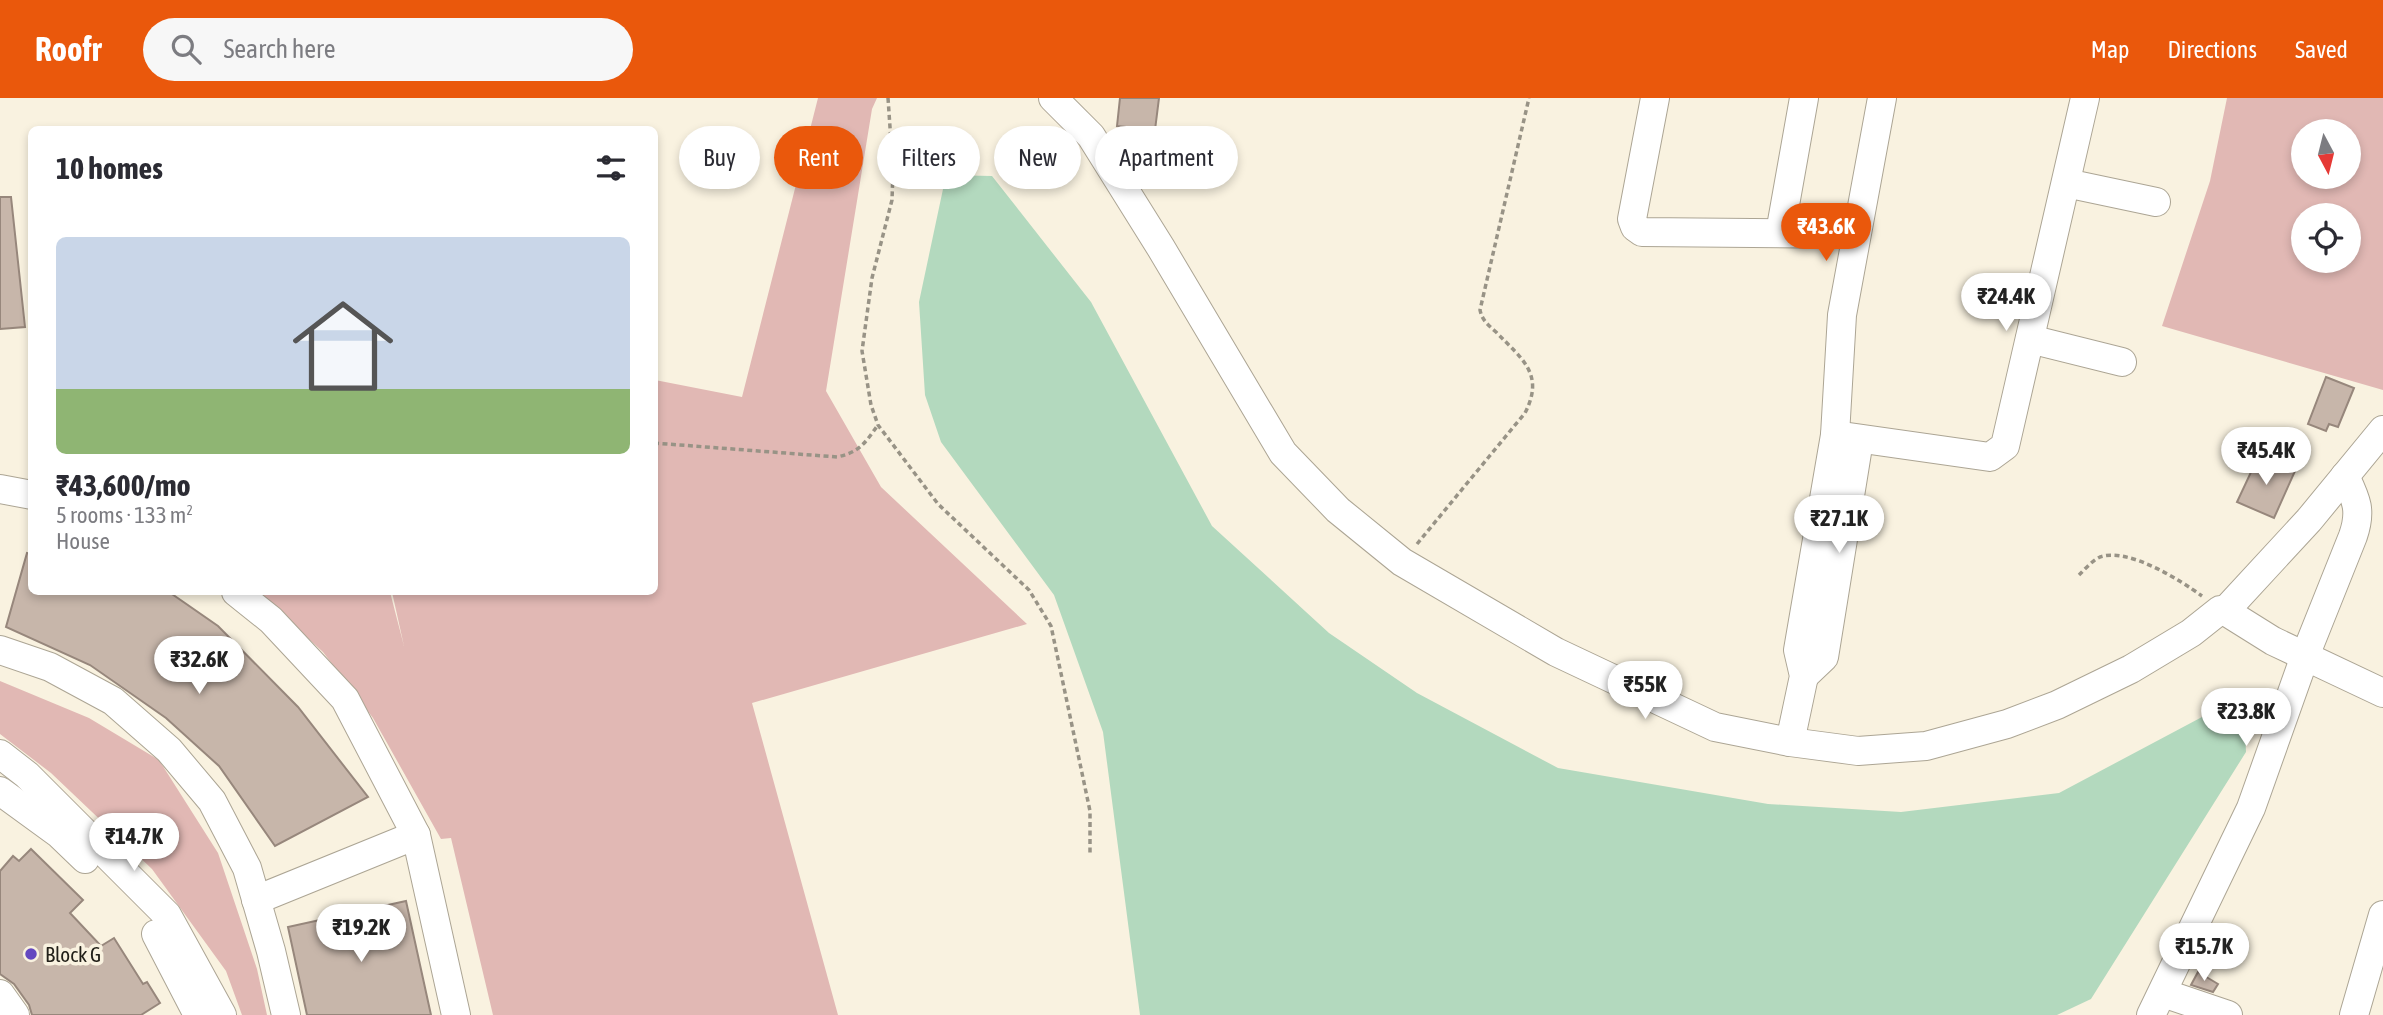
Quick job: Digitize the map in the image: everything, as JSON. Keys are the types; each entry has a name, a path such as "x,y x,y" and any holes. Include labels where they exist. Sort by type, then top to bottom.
{"street":[{"path":"1053,98 1091,136 1283,453 1338,510 1402,562 1556,652 1715,727 1790,742 1857,751 1926,746 2007,724 2057,705 2131,669 2222,611 2309,520 2345,476 2377,447"},
{"path":"1655,98 1632,219 1635,227 1642,232 1856,234"},
{"path":"1780,233 1804,98"},
{"path":"1790,742 1804,676 1798,650 1847,437 1842,315 1882,98"},
{"path":"1847,437 1990,457 2005,446 2085,98"},
{"path":"2066,183 2156,202"},
{"path":"2029,339 2122,362"},
{"path":"2228,1015 2157,1004 2251,808 2305,656 2359,521 2357,503 2345,476"},
{"path":"0,489 28,494"},
{"path":"240,595 271,620 345,699 416,835 457,1015"},
{"path":"2222,611 2273,641 2383,693"},
{"path":"0,650 50,667 113,701 169,750 212,802 247,868 286,1015"},
{"path":"0,754 27,775 167,915 222,1015"},
{"path":"0,791 59,834 151,924 198,1015"},
{"path":"256,900 416,835"},
{"path":"2354,1015 2383,915"},
{"path":"0,994 15,1015"}],"path":[{"path":"888,98 893,171 892,200 872,278 862,351 866,381 878,425 938,504 1029,590 1051,626 1090,811 1090,854"},
{"path":"1402,562 1525,413 1534,392 1530,372 1520,356 1485,321 1480,310 1528,98"},
{"path":"658,443 837,457 860,448 878,425"},
{"path":"2079,575 2098,558 2119,555 2152,567 2188,586 2222,611"}],"shaded area":[{"path":"818,98 877,98 872,109 863,164 863,126 811,126"},
{"path":"2227,98 2383,98 2383,390 2162,326 2210,181"},
{"path":"980,176 992,176 994,189 1002,189 1091,302 1212,526 1329,633 1417,693 1558,768 1768,804 1901,812 2059,793 2202,717 2244,708 2246,752 2091,999 2057,1015 1140,1015 1103,732 1054,595 941,442 925,395 919,302 943,189 980,189"},
{"path":"795,189 859,189 826,391 881,487 1027,624 752,703 838,1015 493,1015 451,838 441,839 373,718 323,652 261,595 391,595 404,646 393,595 658,595 658,381 742,397"},
{"path":"0,681 89,718 159,760 218,853 257,969 267,1015 242,1015 226,971 152,869 51,773 0,734"}],"building":[{"path":"1120,98 1159,98 1156,126 1117,126"},
{"path":"0,197 11,197 25,327 0,329"},
{"path":"2326,377 2354,388 2338,427 2329,424 2326,431 2308,424"},
{"path":"2259,455 2295,471 2274,518 2237,502"},
{"path":"27,553 28,595 173,595 218,626 298,707 368,797 275,846 219,766 166,718 90,665 6,627"},
{"name":"Block G","path":"31,849 83,900 70,913 101,946 114,938 143,984 147,982 160,1003 141,1015 32,1015 29,1005 14,984 0,974 0,871 13,856 19,861"},
{"path":"406,901 431,1015 307,1015 288,927"},
{"path":"2198,972 2218,984 2213,992 2191,985"}],"place":[{"name":"Block G","path":"31,954"}]}
